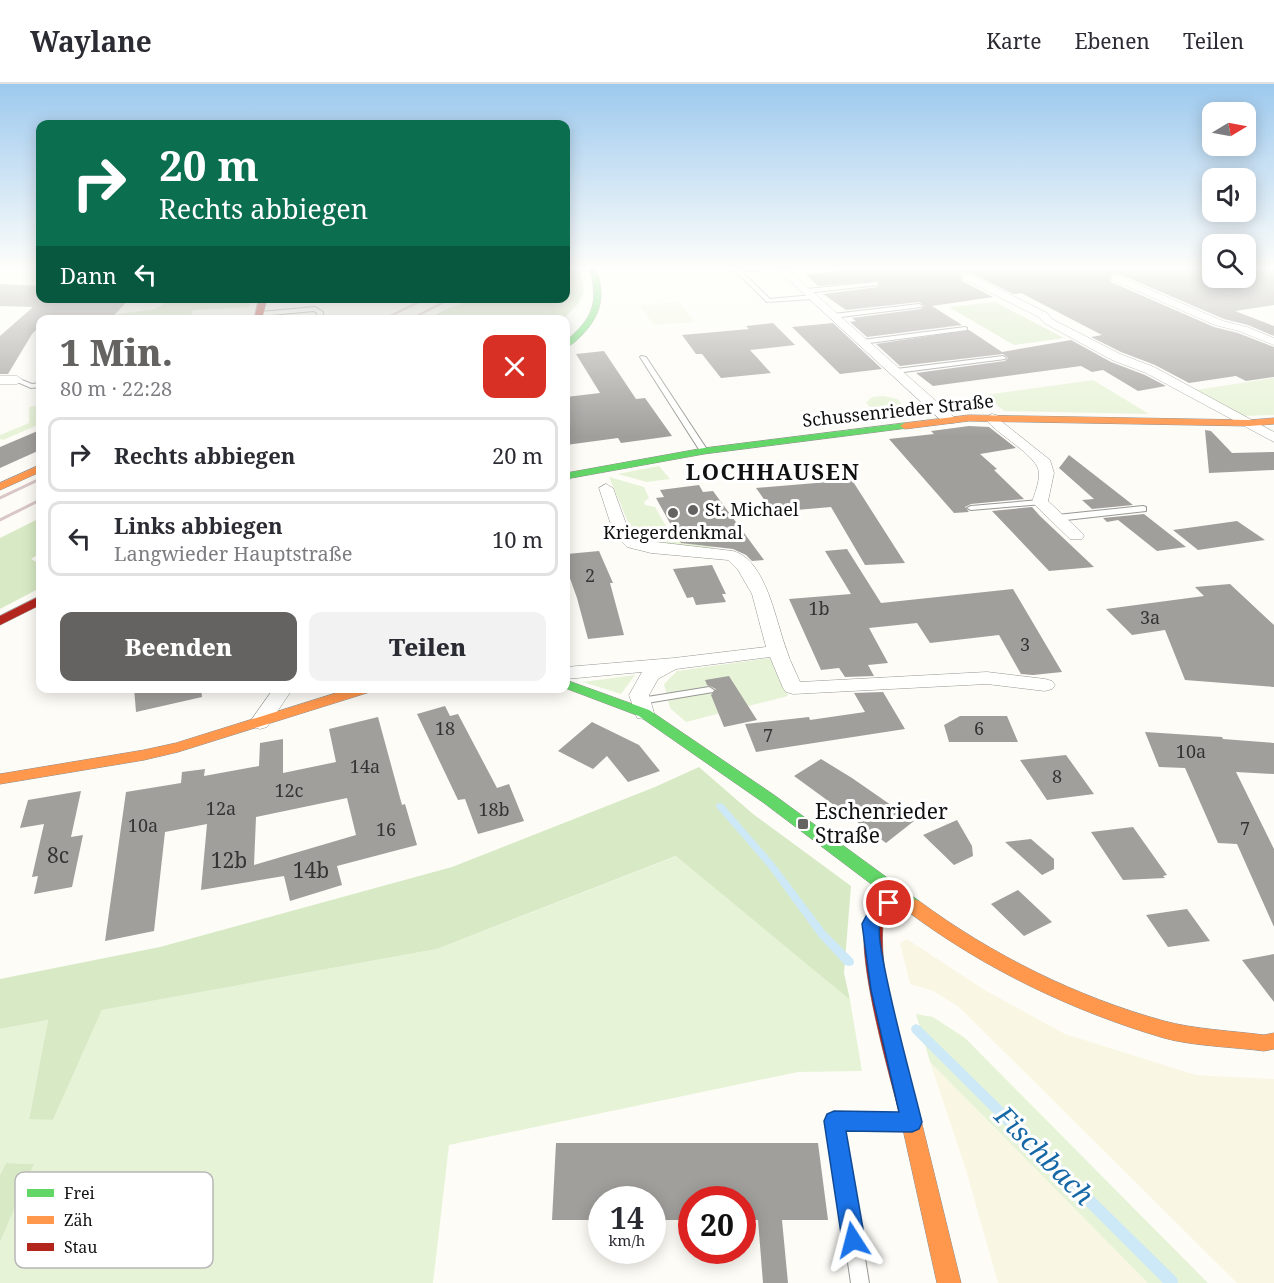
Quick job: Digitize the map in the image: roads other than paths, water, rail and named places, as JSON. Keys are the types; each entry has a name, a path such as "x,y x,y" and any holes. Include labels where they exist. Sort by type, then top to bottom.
{"street":[{"path":"570,342 585,325"},
{"path":"847,325 862,342 949,420"},
{"path":"1055,325 1116,357 1150,369 1274,438"},
{"path":"1225,325 1274,342"},
{"path":"0,380 18,380"},
{"path":"992,418 996,424 1043,460 1047,472 1040,502 1076,536"},
{"name":"Schussenrieder Straße","path":"570,475 704,451 949,420 992,418 1274,422"},
{"path":"0,487 36,470"},
{"path":"606,488 622,534 633,544 651,548 733,556 745,567 761,594 777,651 793,688 987,678 1045,686"},
{"path":"0,621 36,602"},
{"path":"570,673 674,664 777,651"},
{"path":"642,707 639,694 650,675 674,664"},
{"path":"570,685 642,707 945,930 1055,991 1166,1030 1264,1043 1274,1041"},
{"path":"260,722 280,693"},
{"path":"0,779 144,755 352,693"},
{"path":"899,896 878,910 871,924 880,990 949,1283"}],"lane":[{"path":"862,342 965,330"},
{"path":"643,357 704,451"},
{"path":"892,369 1003,358"},
{"path":"892,369 908,363"},
{"path":"18,380 31,386 36,385"},
{"path":"971,508 1040,502"},
{"path":"1057,518 1143,509"},
{"path":"642,707 709,690"},
{"path":"860,1283 834,1121 912,1122"}],"waterway":[{"name":"Fischbach","path":"720,806 771,865 822,934 849,962"},
{"name":"Fischbach","path":"916,1029 1172,1283"}],"railway":[{"path":"0,498 36,481"},
{"path":"0,520 36,502"}],"place":[{"name":"St. Michael","path":"693,510"},
{"name":"Kriegerdenkmal","path":"673,513"},
{"name":"Eschenrieder Straße","path":"803,824"}],"district":[{"name":"LOCHHAUSEN","path":"773,472"}]}
